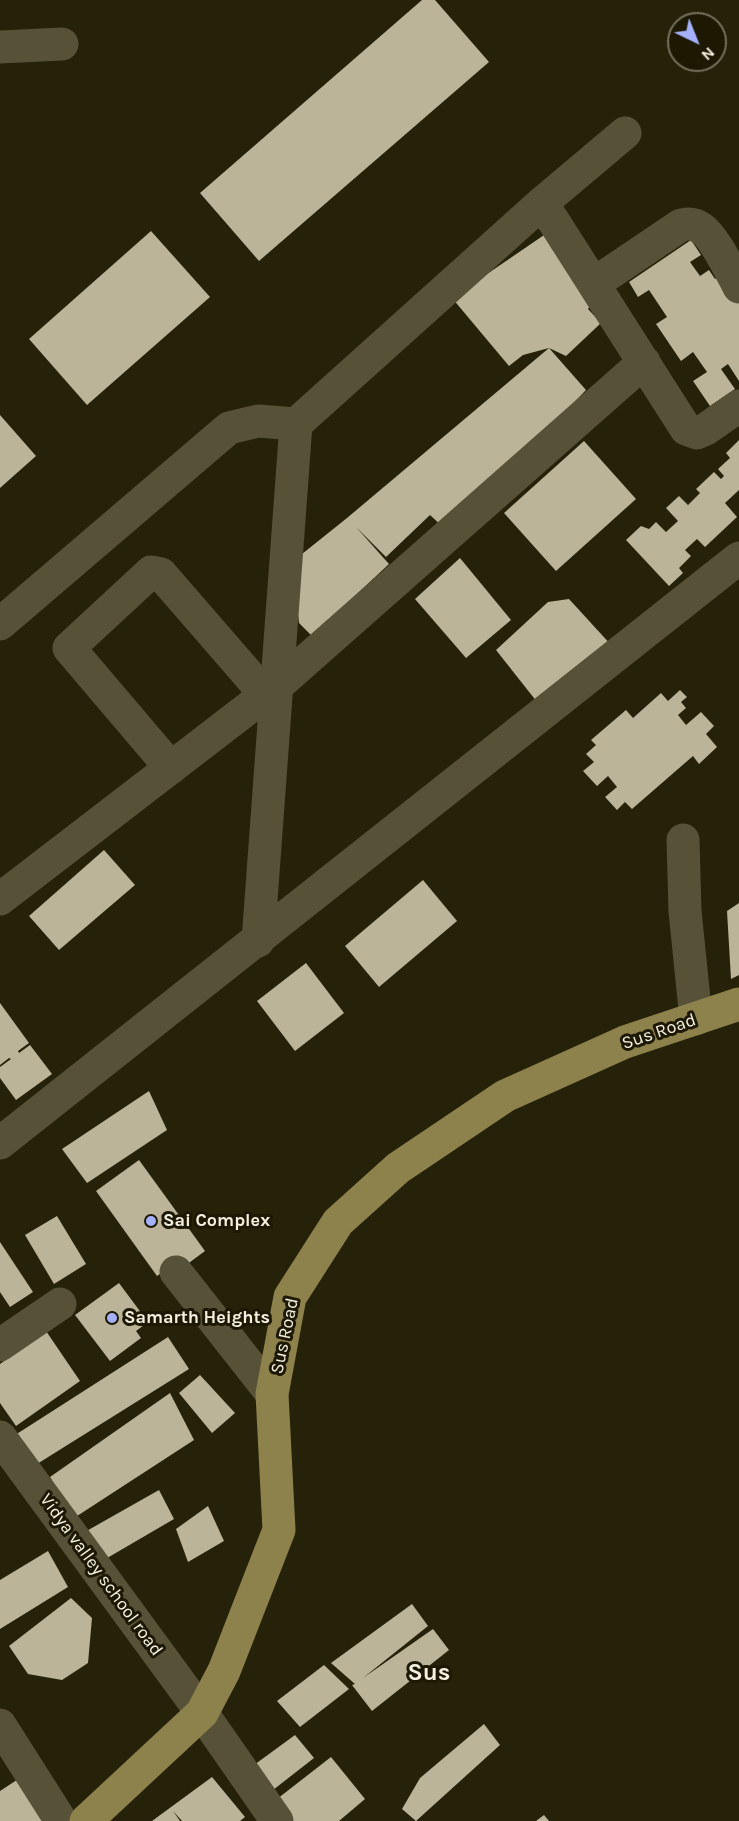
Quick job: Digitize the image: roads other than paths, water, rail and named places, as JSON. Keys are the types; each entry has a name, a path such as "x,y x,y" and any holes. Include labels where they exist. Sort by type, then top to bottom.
{"main road":[{"name":"Sus Road","path":"87,1821 202,1713 224,1671 279,1530 272,1394 290,1297 338,1222 398,1168 505,1096 625,1042 739,1004"}],"street":[{"path":"0,47 62,44"},
{"path":"258,941 265,687 296,424 542,203 625,133"},
{"path":"542,203 686,429 697,433 739,406"},
{"path":"595,284 681,225 691,224 701,227 717,247 739,287"},
{"path":"0,899 166,763 265,687 644,362"},
{"path":"0,624 229,428 258,421 296,424"},
{"path":"0,1143 739,558"},
{"path":"166,763 69,648 151,572 161,574 265,687"},
{"path":"683,840 685,911 696,1018"},
{"path":"176,1272 272,1394"},
{"path":"0,1346 60,1304"},
{"name":"Vidya valley school road","path":"0,1437 202,1713 277,1821"},
{"path":"0,1725 61,1821"}],"place":[{"name":"Sai Complex","path":"151,1221"},
{"name":"Samarth Heights","path":"112,1318"}],"district":[{"name":"Sus","path":"429,1673"}]}
